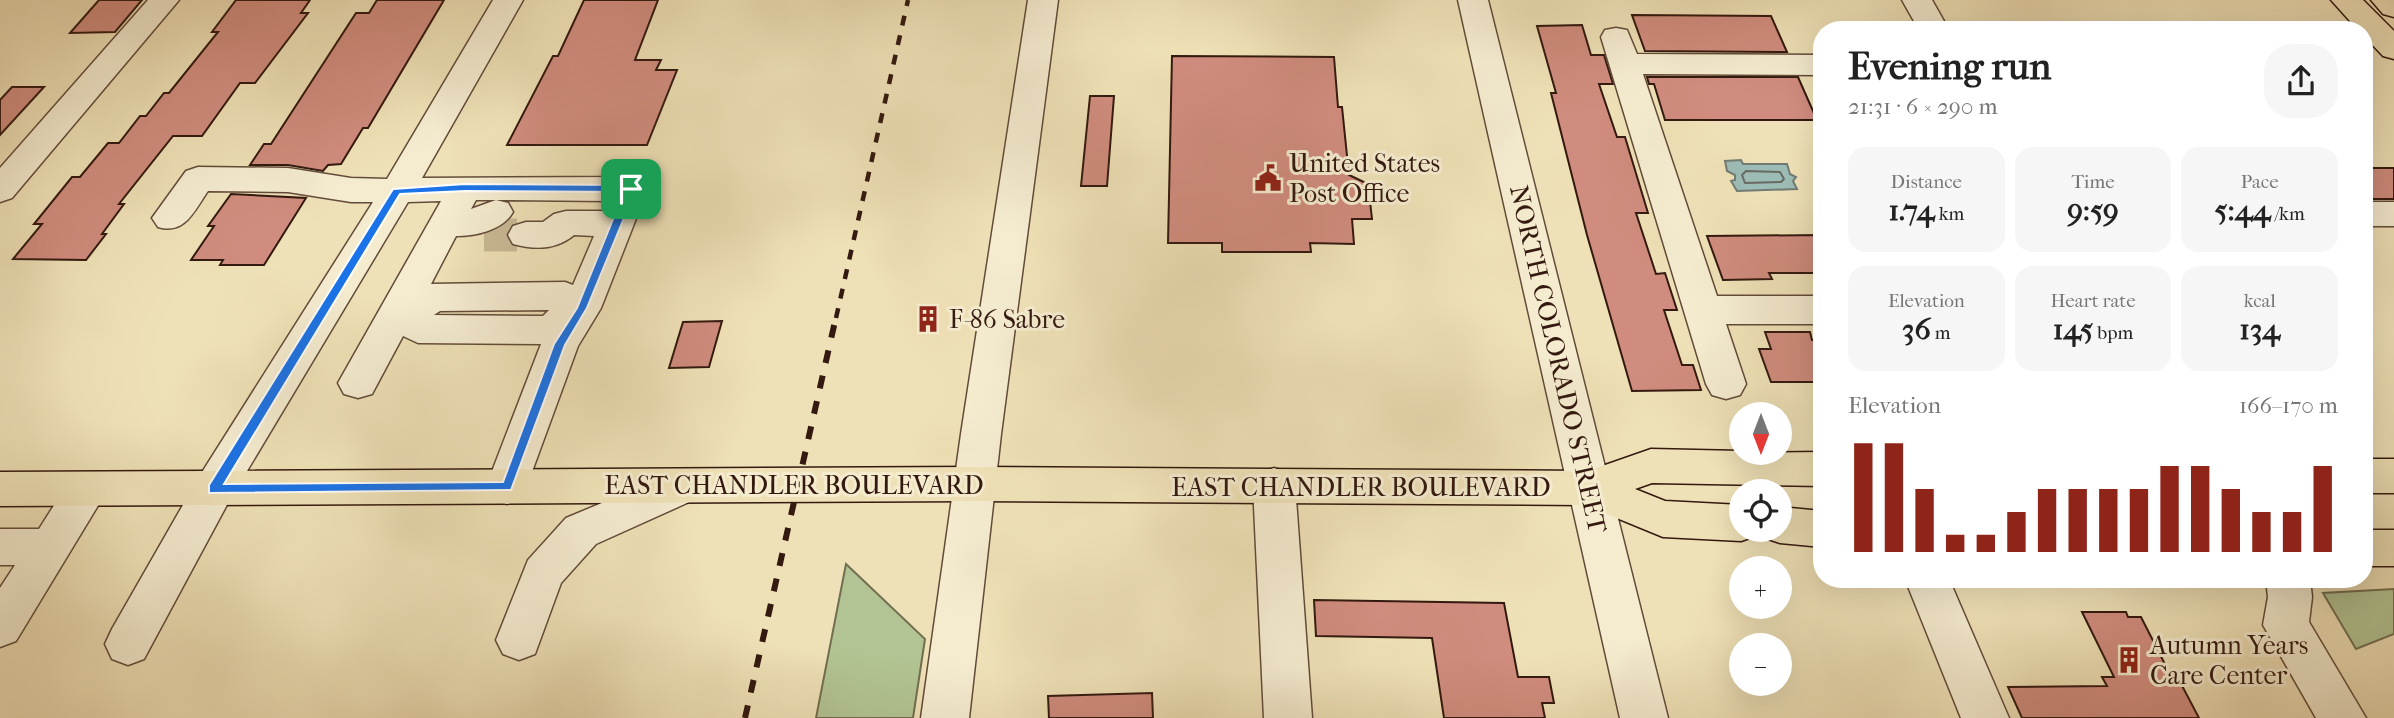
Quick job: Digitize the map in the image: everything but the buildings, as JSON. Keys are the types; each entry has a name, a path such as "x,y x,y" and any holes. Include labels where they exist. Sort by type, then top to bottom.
{"main road":[{"path":"2346,0 2367,21"},
{"path":"2386,0 2394,8"},
{"path":"2373,28 2394,49"},
{"name":"EAST CHANDLER BOULEVARD","path":"0,489 974,484 1588,488 1651,466 1813,469"},
{"path":"2373,476 2394,476"},
{"name":"EAST CHANDLER BOULEVARD","path":"1588,488 1663,519 1729,522"},
{"path":"1792,526 1813,528"},
{"path":"2373,548 2394,548"}],"street":[{"path":"0,190 164,0"},
{"path":"128,644 214,489 397,191 508,0"},
{"path":"947,703 974,484 1043,0"},
{"name":"NORTH COLORADO STREET","path":"1473,0 1644,718"},
{"path":"1917,0 1929,21"},
{"path":"1726,384 1620,50 1813,57"},
{"path":"170,218 198,178 288,180 351,190 397,191 632,186 573,318 507,487"},
{"path":"358,383 402,314 474,224 465,188"},
{"path":"2373,214 2394,214"},
{"path":"543,223 617,223"},
{"path":"1702,310 1813,310"},
{"path":"402,314 418,329 553,330 573,318"},
{"path":"1274,485 1288,718"},
{"path":"519,640 543,573 581,531 683,486"},
{"path":"0,627 87,489"},
{"path":"0,548 51,547"},
{"path":"1931,588 1985,718"},
{"path":"2289,588 2286,625 2342,718"}],"green space":[{"path":"846,564 925,639 913,718 816,718"},
{"path":"2394,589 2394,634 2356,649 2323,593"}],"water":[{"path":"1741,160 1743,164 1787,164 1790,174 1796,177 1793,181 1797,189 1737,191 1731,181 1735,180 1735,175 1727,171 1725,161"}],"tunnel":[{"path":"484,235 526,235"}],"railway":[{"path":"836,318 908,0"},
{"path":"745,718 836,317"}],"place":[{"name":"United States Post Office","path":"1268,178"},
{"name":"F-86 Sabre","path":"928,319"},
{"name":"Autumn Years Care Center","path":"2129,660"}],"route":[{"path":"465,188 631,189 582,308 560,344 507,487 214,489 397,191 465,188"}]}
